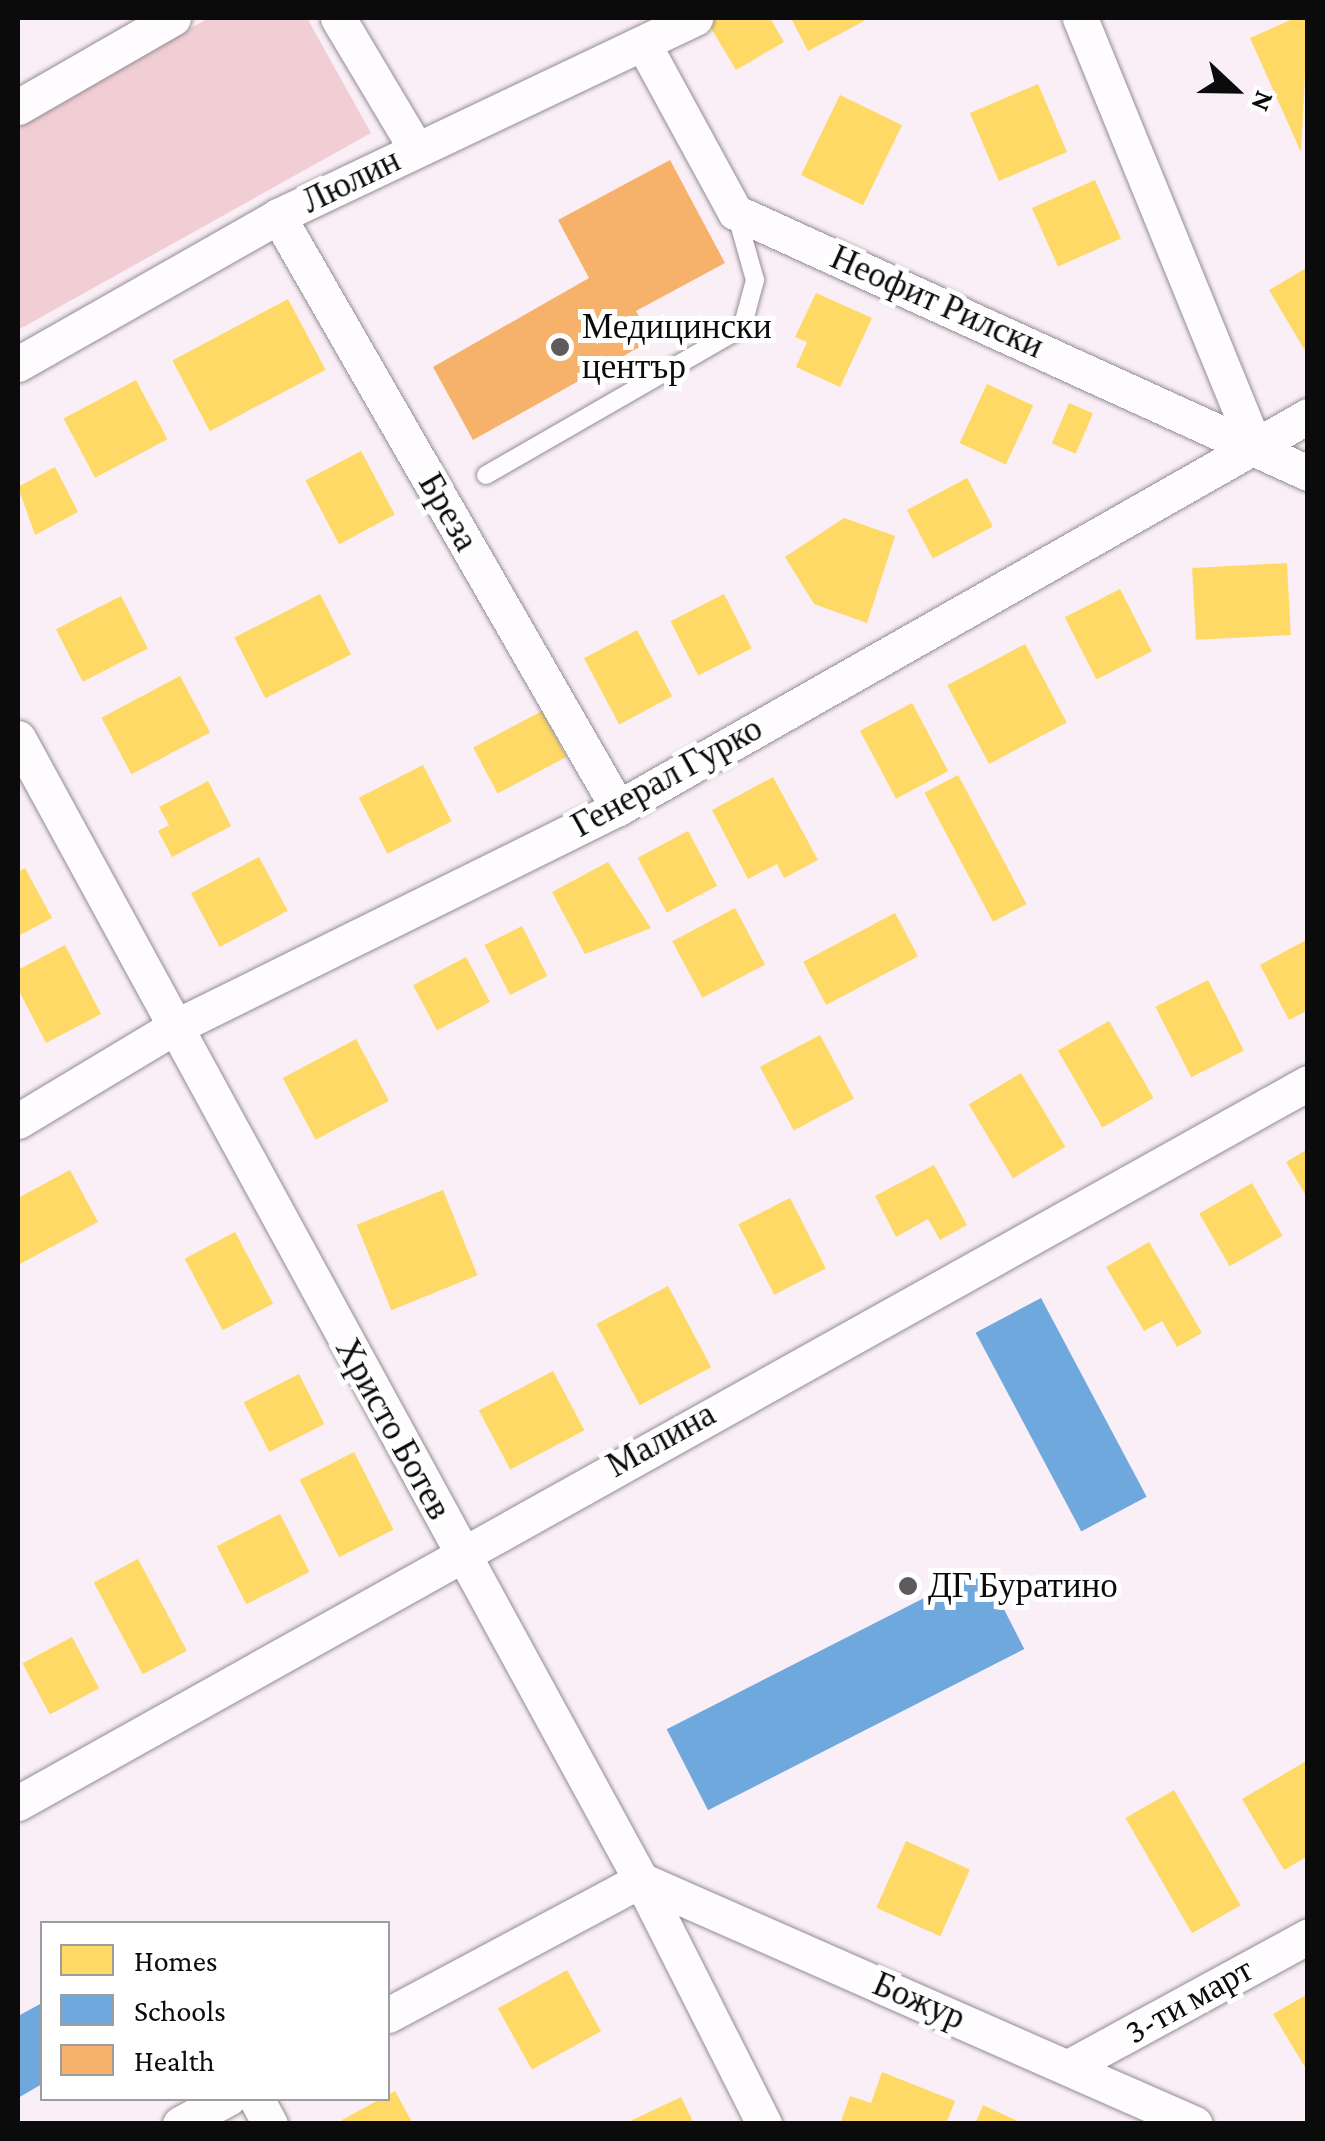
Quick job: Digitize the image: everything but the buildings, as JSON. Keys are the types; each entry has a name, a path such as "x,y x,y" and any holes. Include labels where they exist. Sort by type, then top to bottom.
{"street":[{"path":"18,107 174,18"},
{"path":"338,18 416,149"},
{"name":"Люлин","path":"18,364 278,216 416,149 645,47 695,18"},
{"path":"1080,18 1254,444"},
{"path":"645,47 735,212"},
{"name":"Неофит Рилски","path":"735,212 1254,444 1308,473"},
{"name":"Бреза","path":"278,216 618,808"},
{"name":"Генерал Гурко","path":"18,1121 171,1029 618,808 1308,416"},
{"name":"Христо Ботев","path":"18,738 171,1029 642,1880 764,2124"},
{"name":"Малина","path":"18,1804 460,1551 1308,1082"},
{"path":"390,2013 642,1880"},
{"name":"Божур","path":"642,1880 1196,2124"},
{"name":"3-ти март","path":"1070,2066 1308,1936"},
{"path":"180,2124 222,2101"},
{"path":"258,2101 270,2124"}],"lane":[{"path":"486,475 742,328 755,280 735,212"}],"shaded area":[{"path":"209,18 307,18 371,133 18,330 18,124"}],"place":[{"name":"Медицински център","path":"560,347"},
{"name":"ДГ Буратино","path":"908,1586"}]}
